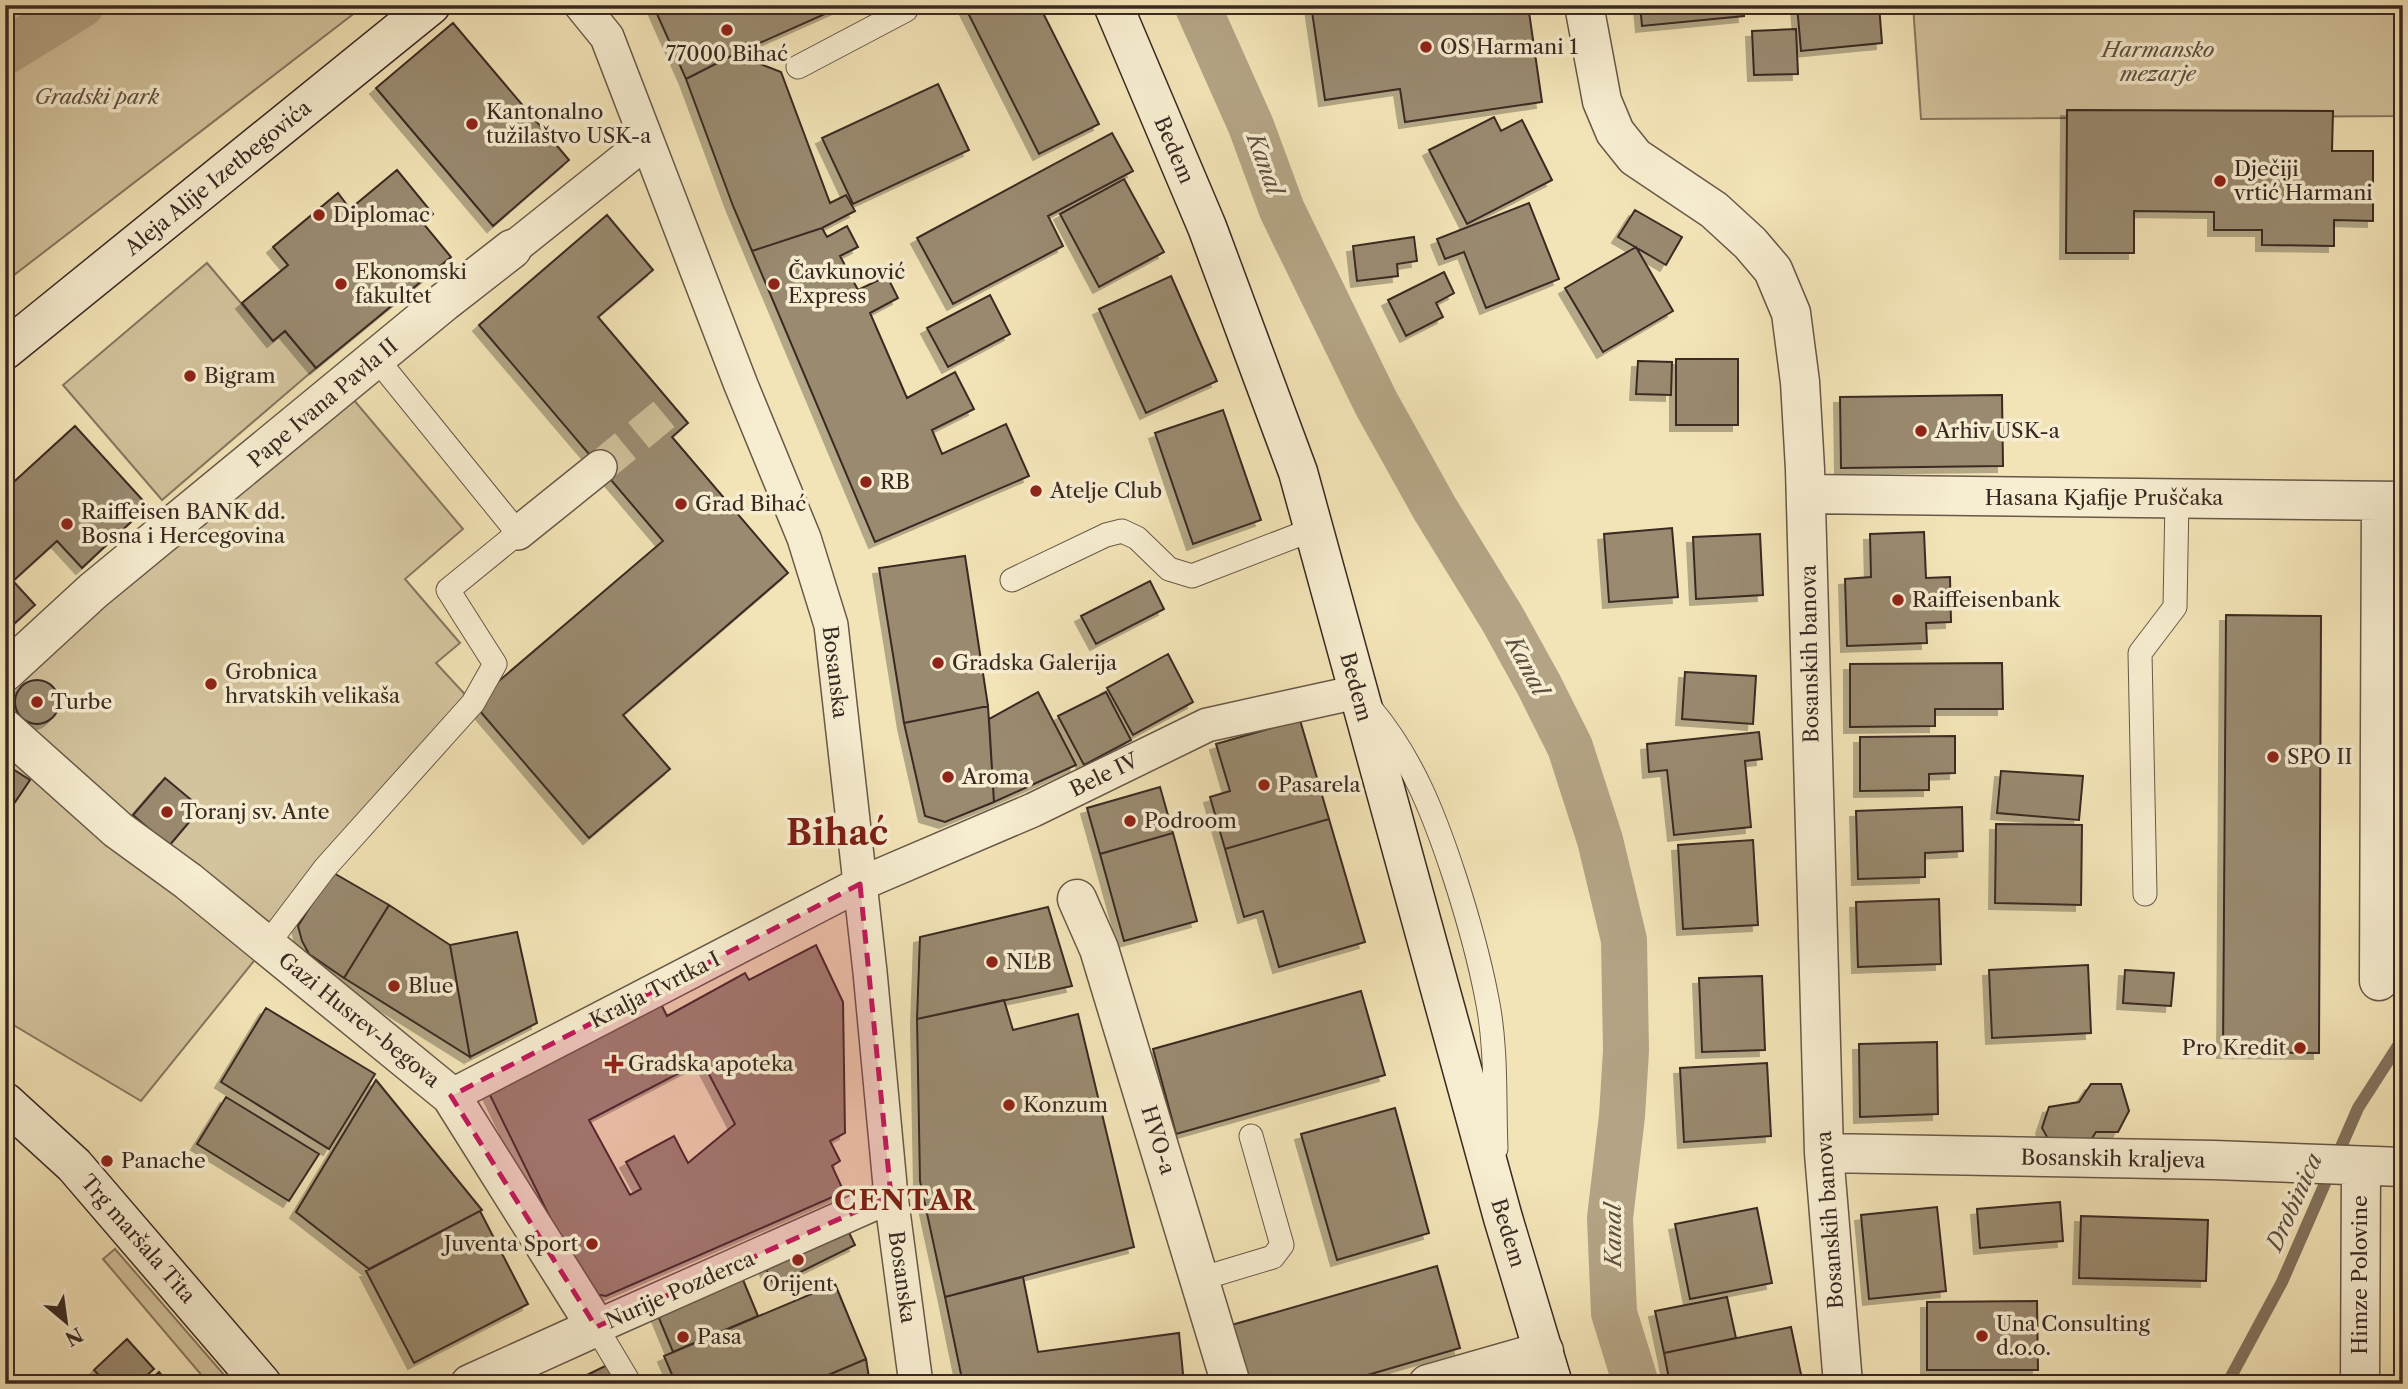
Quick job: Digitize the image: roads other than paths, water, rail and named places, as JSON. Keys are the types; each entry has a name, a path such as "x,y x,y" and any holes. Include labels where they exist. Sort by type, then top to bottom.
{"street":[{"name":"Aleja Alije Izetbegovića","path":"5,350 431,5"},
{"name":"Bosanska","path":"581,5 607,37 741,385 804,538 831,625 891,1196 916,1384"},
{"name":"Bedem","path":"1113,5 1207,227 1298,472 1503,1218 1548,1367"},
{"name":"Bosanskih banova","path":"1584,5 1602,101 1615,132 1635,158 1714,209 1750,243 1773,270 1791,313 1800,383 1806,494 1824,1153 1843,1384"},
{"name":"Pape Ivana Pavla II","path":"5,672 93,591 376,358 647,141"},
{"path":"518,533 600,467"},
{"name":"Hasana Kjafije Pruščaka","path":"1806,494 2392,501"},
{"path":"2379,981 2392,501"},
{"name":"Bele IV","path":"860,884 1032,810 1207,725 1357,692"},
{"name":"Gazi Husrev-begova","path":"5,729 118,830 188,881 451,1096 596,1327"},
{"name":"Kralja Tvrtka I","path":"451,1096 636,1008 860,884"},
{"name":"HVO-a","path":"1076,899 1100,949 1231,1384"},
{"name":"Trg maršala Tita","path":"5,1102 74,1165 262,1384"},
{"name":"Bosanskih kraljeva","path":"1824,1153 2403,1167"},
{"name":"Himze Polovine","path":"2354,1166 2360,1384"},
{"name":"Nurije Pozderca","path":"470,1384 891,1196"},
{"path":"1428,1384 1548,1367"}],"lane":[{"path":"798,67 906,10 908,5"},
{"path":"266,946 325,868 473,703 495,664 448,590 518,533 376,358"},
{"path":"2145,894 2140,653 2175,607 2177,499"},
{"path":"1012,580 1106,535 1122,531 1137,538 1169,569 1192,576 1314,529"},
{"path":"1200,1279 1273,1257 1282,1245 1251,1136"},
{"name":"Gazi Husrev-begova","path":"596,1327 630,1384"}],"waterway":[{"name":"Kanal","path":"5,52 81,5"},
{"name":"Kanal","path":"1197,5 1251,126 1282,210 1376,403 1435,509 1502,618 1570,747 1600,840 1624,940 1626,1051 1622,1116 1610,1218 1614,1313 1636,1384"},
{"name":"Drobinica","path":"2227,1384 2282,1282 2358,1108 2403,1038"}],"tunnel":[{"path":"600,467 674,406"}],"place":[{"name":"77000 Bihać","path":"727,30"},
{"name":"OS Harmani 1","path":"1426,47"},
{"name":"Kantonalno tužilaštvo USK-a","path":"472,124"},
{"name":"Dječiji vrtić Harmani","path":"2220,181"},
{"name":"Diplomac","path":"319,215"},
{"name":"Ekonomski fakultet","path":"341,284"},
{"name":"Čavkunović Express","path":"774,284"},
{"name":"Bigram","path":"190,376"},
{"name":"Arhiv USK-a","path":"1921,431"},
{"name":"RB","path":"866,482"},
{"name":"Atelje Club","path":"1036,491"},
{"name":"Grad Bihać","path":"681,504"},
{"name":"Raiffeisen BANK dd. Bosna i Hercegovina","path":"67,524"},
{"name":"Raiffeisenbank","path":"1898,600"},
{"name":"Gradska Galerija","path":"938,663"},
{"name":"Grobnica hrvatskih velikaša","path":"211,684"},
{"name":"Turbe","path":"37,702"},
{"name":"SPO II","path":"2273,757"},
{"name":"Aroma","path":"948,777"},
{"name":"Pasarela","path":"1264,785"},
{"name":"Toranj sv. Ante","path":"167,812"},
{"name":"Podroom","path":"1130,821"},
{"name":"NLB","path":"992,962"},
{"name":"Blue","path":"394,986"},
{"name":"Pro Kredit","path":"2300,1048"},
{"name":"Gradska apoteka","path":"614,1064"},
{"name":"Konzum","path":"1009,1105"},
{"name":"Panache","path":"107,1161"},
{"name":"Juventa Sport","path":"592,1244"},
{"name":"Orijent","path":"798,1260"},
{"name":"Una Consulting d.o.o.","path":"1982,1336"},
{"name":"Pasa","path":"683,1337"}],"district":[{"name":"Bihać","path":"837,833"},
{"name":"CENTAR","path":"905,1200"}],"park label":[{"name":"Harmansko mezarje","path":"2158,62"},
{"name":"Gradski park","path":"97,97"}]}
